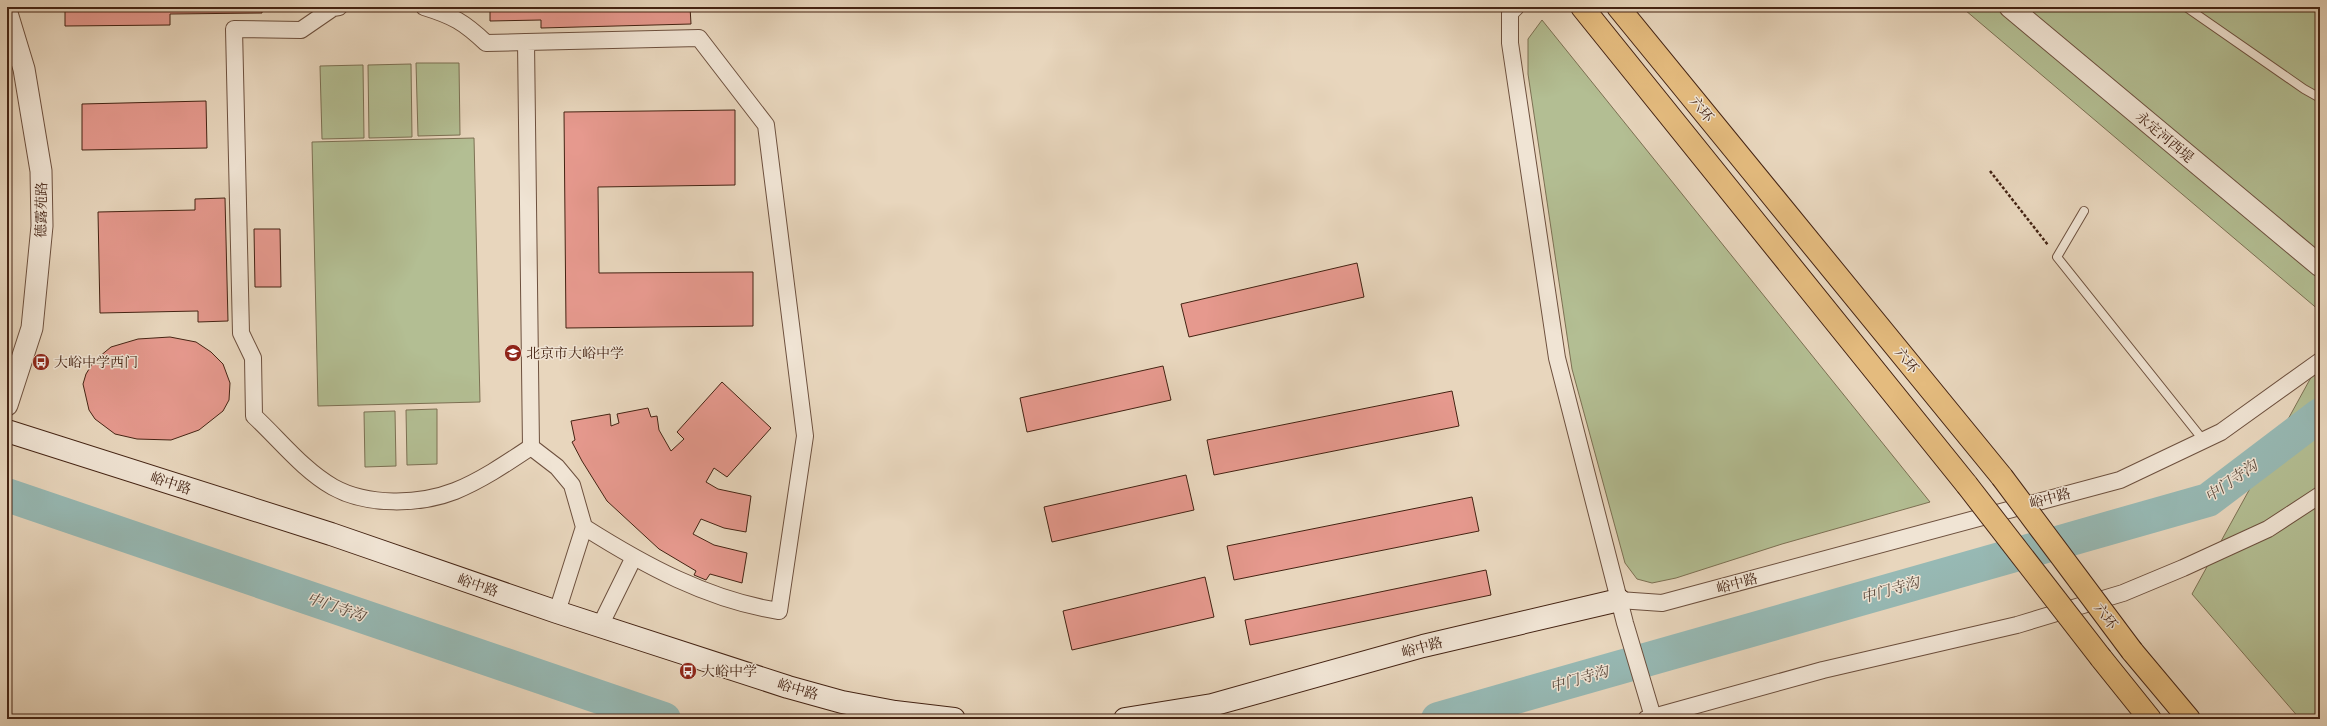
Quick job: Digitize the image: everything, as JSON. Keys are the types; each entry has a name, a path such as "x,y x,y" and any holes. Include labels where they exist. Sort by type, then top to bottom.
{"highway":[{"name":"六环","path":"1582,7 1967,485 2150,719"},
{"name":"六环","path":"1618,7 2002,476 2132,650 2189,719"}],"main road":[{"name":"峪中路","path":"7,431 332,534 557,612 788,687 842,702 894,712 954,719"},
{"name":"峪中路","path":"1125,719 1213,712 1423,646 1619,600"}],"street":[{"path":"339,7 333,8 301,30 234,29 241,333 253,358 254,416 305,465 327,483 361,499 392,502 414,500 454,492 496,470 531,446"},
{"path":"424,7 452,16 467,26 486,43 700,38 766,125 805,436 779,611 764,609 692,587 633,559 584,527"},
{"name":"永定河西堤","path":"2010,7 2320,266"},
{"path":"1509,9 1510,43 1557,358 1650,717 1823,670 2017,625 2123,593 2183,568 2268,529 2320,494"},
{"name":"德露苑路","path":"7,13 24,70 34,127 41,171 42,226 32,328 7,406"},
{"path":"526,42 531,446"},
{"name":"峪中路","path":"1619,600 1662,603 2120,480 2221,432 2320,361"},
{"path":"531,446 557,467 572,485 584,527 557,612"},
{"path":"600,626 633,559"}],"lane":[{"path":"2186,7 2304,90 2320,98"},
{"path":"2084,211 2057,257 2204,441"}],"path":[{"path":"1990,171 2057,257"}],"green space":[{"path":"1961,7 2320,7 2320,311 1965,10"},
{"path":"1542,20 1930,502 1782,544 1676,578 1652,583 1637,579 1625,563 1572,369 1528,74 1528,39"},
{"path":"416,63 459,63 460,135 418,136"},
{"path":"411,64 412,137 369,138 368,65"},
{"path":"363,65 364,138 322,139 320,66"},
{"path":"474,138 480,402 318,406 312,142"},
{"path":"2320,361 2320,719 2300,719 2192,594"},
{"path":"437,409 437,464 407,465 406,410"},
{"path":"395,411 396,466 365,467 364,412"}],"building":[{"path":"65,7 262,7 262,13 170,14 170,25 65,26"},
{"path":"490,7 690,7 691,24 541,28 541,20 490,21"},
{"path":"206,101 207,148 82,150 82,104"},
{"path":"735,110 735,185 598,187 599,273 753,272 753,326 566,328 564,112"},
{"path":"225,198 228,321 198,322 198,311 100,313 98,212 195,210 195,199"},
{"path":"254,229 280,229 281,287 255,287"},
{"path":"1357,263 1364,297 1189,337 1181,304"},
{"path":"170,337 196,342 211,352 223,364 230,383 229,400 223,411 199,430 171,440 137,439 115,434 95,419 89,410 83,384 86,374 94,361 111,347 138,339"},
{"path":"1163,366 1171,400 1027,432 1020,398"},
{"path":"722,382 771,428 727,477 714,468 706,482 718,489 751,496 746,532 724,528 701,519 693,534 714,545 747,553 742,583 710,574 706,580 694,575 696,571 659,549 607,501 572,442 575,440 571,421 610,414 611,426 619,423 617,414 648,408 651,417 657,416 659,430 671,451 684,439 677,432"},
{"path":"1452,391 1459,426 1214,475 1207,440"},
{"path":"1186,475 1194,510 1052,542 1044,507"},
{"path":"1472,497 1479,531 1234,580 1227,546"},
{"path":"1486,570 1491,595 1250,645 1245,620"},
{"path":"1205,577 1214,617 1072,650 1063,611"}],"waterway":[{"name":"中门寺沟","path":"1438,719 2208,500 2320,415"},
{"name":"中门寺沟","path":"7,495 664,719"}],"place":[{"name":"北京市大峪中学","path":"513,353"},
{"name":"大峪中学西门","path":"41,362"},
{"name":"大峪中学","path":"688,671"}]}
